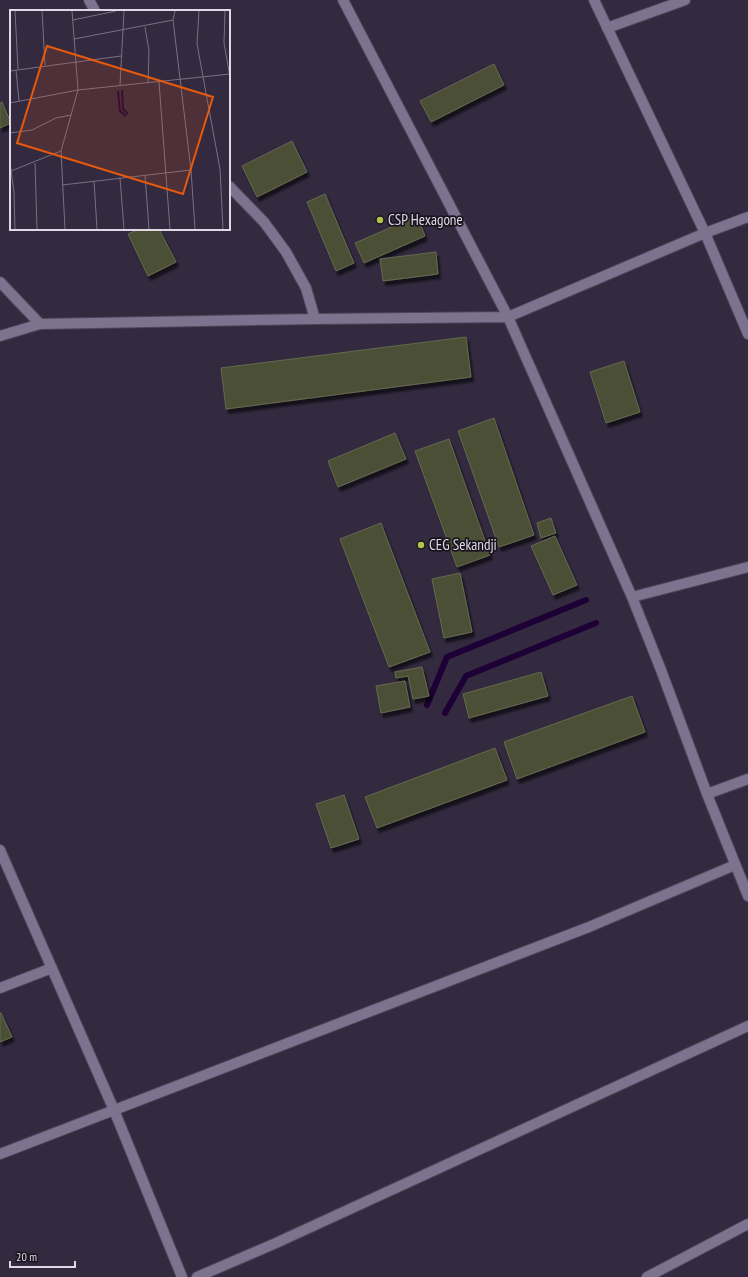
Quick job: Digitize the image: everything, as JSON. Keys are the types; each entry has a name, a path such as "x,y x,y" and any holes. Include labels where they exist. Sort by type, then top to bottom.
{"street":[{"path":"89,0 94,10"},
{"path":"343,0 508,317 632,597 707,794 748,896"},
{"path":"594,0 705,233 748,334"},
{"path":"607,28 685,0"},
{"path":"230,187 264,222 286,252 306,288 315,319"},
{"path":"0,336 40,324 508,317 705,233 748,217"},
{"path":"0,282 40,324"},
{"path":"632,597 748,567"},
{"path":"707,794 748,779"},
{"path":"0,850 114,1110 182,1277"},
{"path":"0,1154 589,927 735,865"},
{"path":"0,988 52,968"},
{"path":"197,1277 748,1026"},
{"path":"646,1277 748,1224"}],"building":[{"path":"494,64 504,85 431,122 420,101"},
{"path":"2,102 10,123 0,128 0,103"},
{"path":"292,141 307,172 257,197 242,166"},
{"path":"325,194 354,263 336,271 307,202"},
{"path":"417,216 425,236 364,263 355,243"},
{"path":"137,230 160,230 176,262 148,276 128,234"},
{"path":"436,252 438,274 383,281 380,259"},
{"path":"466,337 471,377 226,409 221,368"},
{"path":"624,361 640,412 606,423 590,372"},
{"path":"494,418 534,535 499,547 458,431"},
{"path":"395,433 406,459 338,487 328,461"},
{"path":"449,439 490,555 457,567 415,451"},
{"path":"551,518 556,533 541,538 537,523"},
{"path":"381,523 430,652 389,667 340,539"},
{"path":"555,536 577,585 553,595 531,546"},
{"path":"460,573 472,632 444,638 432,579"},
{"path":"422,667 429,696 413,699 408,676 396,678 395,672"},
{"path":"541,672 548,696 469,718 463,694"},
{"path":"405,681 410,707 381,713 376,686"},
{"path":"632,696 645,732 517,779 504,742"},
{"path":"495,748 507,780 377,828 365,797"},
{"path":"344,795 359,839 331,848 316,804"},
{"path":"0,1013 12,1037 0,1042"}],"waterway":[{"path":"427,705 447,657 586,600"},
{"path":"445,713 466,676 596,623"}],"place":[{"name":"CSP Hexagone","path":"380,220"},
{"name":"CEG Sekandji","path":"421,545"}]}
